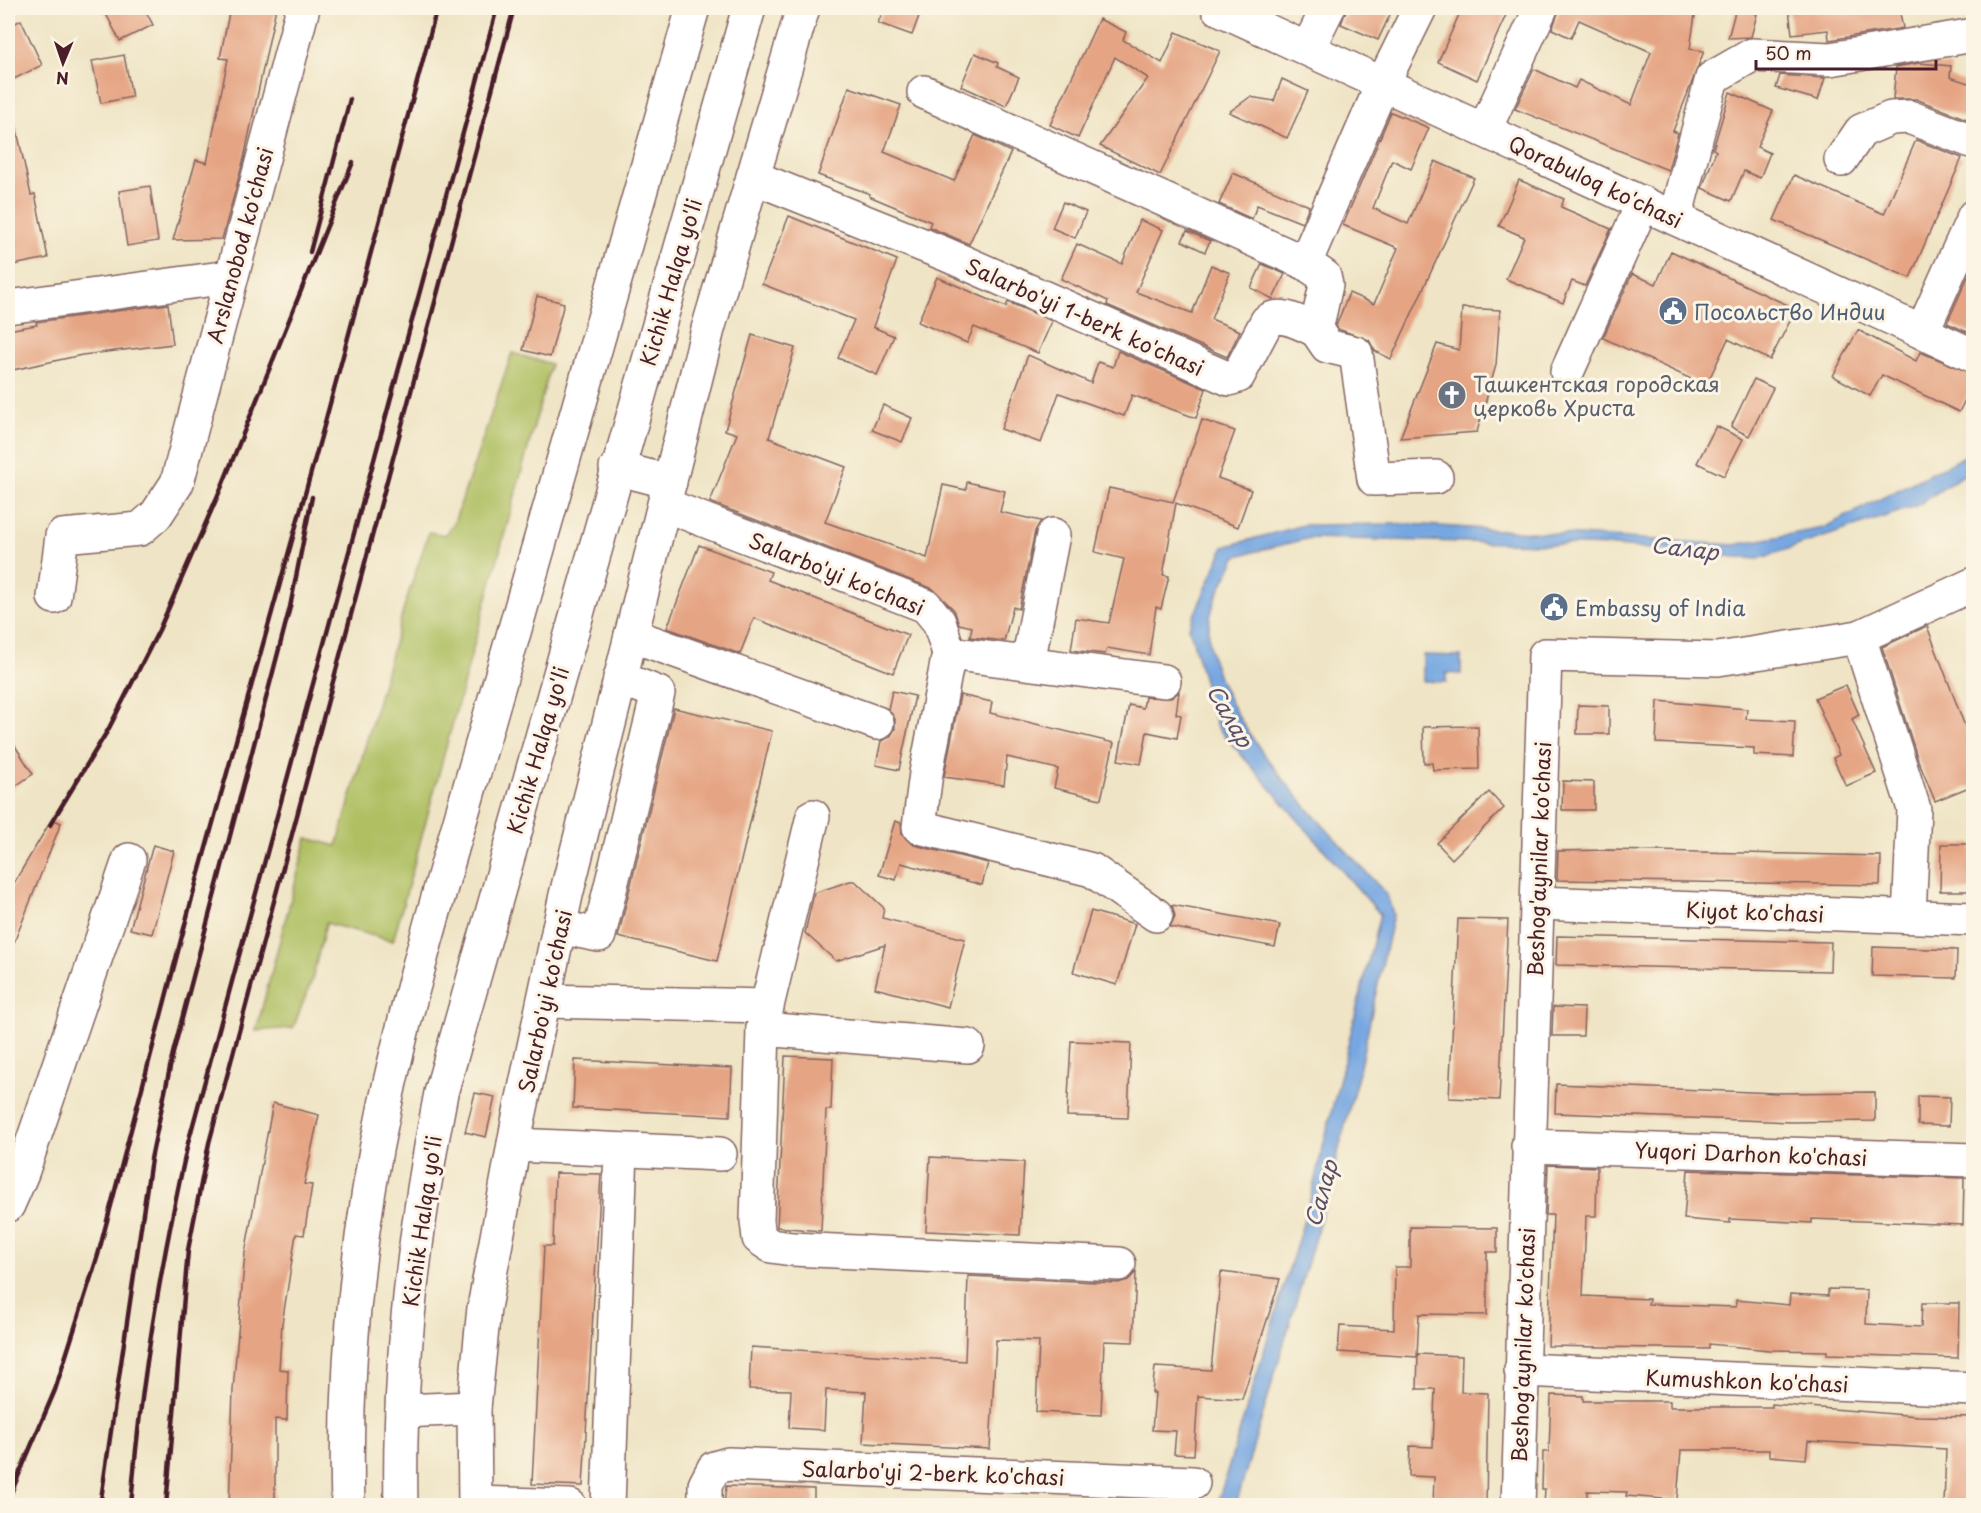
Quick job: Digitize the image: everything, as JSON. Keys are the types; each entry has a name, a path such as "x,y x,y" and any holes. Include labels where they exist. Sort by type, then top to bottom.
{"main road":[{"name":"Arslanobod ko'chasi","path":"54,597 63,536 140,529 156,514 177,483 303,8"},
{"path":"348,1506 347,1403 358,1266 386,1103 429,933 614,276 693,8"},
{"name":"Kichik Halqa yo'li","path":"401,1506 402,1411 412,1264 423,1183 441,1094 616,468 749,8"},
{"name":"Salarbo'yi ko'chasi","path":"475,1504 474,1408 484,1308 514,1145 559,927 708,329 803,8"},
{"name":"Qorabuloq ko'chasi","path":"1218,8 1974,356"},
{"path":"1308,48 1328,8"},
{"path":"1305,263 1383,83 1420,8"},
{"path":"1485,129 1541,8"},
{"path":"1675,218 1712,78 1752,55 1830,58 1974,35"},
{"path":"924,92 1305,263 1324,276 1326,285 1316,330 1327,345 1356,353 1374,479 1436,477"},
{"path":"1841,159 1861,131 1891,118 1909,117 1974,142"},
{"name":"Salarbo'yi 1-berk ko'chasi","path":"753,177 945,254 1229,379 1238,376 1267,321 1272,318 1282,317 1316,330"},
{"path":"1567,372 1643,203"},
{"path":"1922,332 1974,216"},
{"path":"8,307 230,277"},
{"path":"616,468 667,493"},
{"name":"Salarbo'yi ko'chasi","path":"667,493 926,606 939,622 949,653"},
{"path":"1028,662 1053,535"},
{"name":"Beshog'aynilar ko'chasi","path":"1518,1506 1545,655 1718,659 1859,637 1974,584"},
{"path":"631,635 877,723"},
{"path":"1859,637 1914,809 1909,916"},
{"path":"1156,915 1092,870 919,827 926,773 949,653 958,656 1028,662 1164,681"},
{"path":"813,816 765,1017 757,1221 759,1238 771,1246 792,1249 1119,1264"},
{"path":"8,1205 129,860"},
{"name":"Kiyot ko'chasi","path":"1537,903 1974,919"},
{"path":"544,1001 765,1017 968,1046"},
{"path":"514,1145 720,1155"},
{"name":"Yuqori Darhon ko'chasi","path":"1528,1146 1974,1160"},
{"path":"608,1506 621,1150"},
{"name":"Kumushkon ko'chasi","path":"1521,1370 1974,1389"},
{"path":"402,1411 474,1408"},
{"name":"Salarbo'yi 2-berk ko'chasi","path":"705,1506 708,1476 714,1468 728,1464 1193,1483"},
{"path":"475,1504 570,1506"}],"green space":[{"path":"512,353 551,364 393,941 326,923 312,980 293,1028 256,1031 307,838 337,846 406,601 429,532 445,535 454,523"}],"water":[{"name":"Салар","path":"1973,452 1973,469 1916,506 1758,559 1618,546 1310,538 1237,556 1217,596 1210,617 1209,638 1217,671 1232,705 1254,740 1308,808 1387,895 1393,914 1359,1071 1324,1207 1236,1505 1217,1505 1309,1204 1380,914 1217,727 1189,627 1224,547 1303,525 1408,524 1734,545 1823,528"},
{"path":"1423,655 1461,656 1461,674 1446,673 1446,682 1423,681"}],"building":[{"path":"103,8 144,8 153,25 120,41"},
{"path":"230,8 276,8 244,158 222,239 173,240 196,160 207,163 228,59 220,58"},
{"path":"884,8 922,8 912,35 878,23"},
{"path":"1347,8 1393,8 1378,40 1341,24"},
{"path":"1462,8 1509,8 1477,80 1438,62"},
{"path":"1560,8 1696,8 1690,49 1704,51 1673,131 1678,133 1668,170 1515,109 1534,69 1575,88 1579,80 1631,105 1651,52 1579,20 1571,38 1552,29"},
{"path":"1736,8 1757,14 1751,37 1728,38"},
{"path":"1899,8 1903,28 1829,40 1828,30 1792,34 1789,9"},
{"path":"1099,19 1126,32 1123,40 1162,63 1176,32 1220,51 1160,175 1100,146 1148,78 1115,57 1078,138 1050,125"},
{"path":"21,20 42,65 8,82 8,27"},
{"path":"975,53 998,63 997,67 1019,77 1006,106 961,86"},
{"path":"124,55 132,97 101,103 92,61"},
{"path":"1919,63 1951,66 1950,77 1974,85 1974,122 1916,99 1893,99 1896,67"},
{"path":"1780,75 1825,78 1818,100 1776,88"},
{"path":"1282,79 1308,91 1287,138 1229,112 1250,97 1274,101"},
{"path":"849,87 901,105 884,152 954,181 975,135 1011,152 969,244 929,227 931,222 869,196 870,194 818,175"},
{"path":"1730,92 1773,111 1757,147 1770,153 1760,178 1744,171 1731,201 1702,188 1716,151 1713,149"},
{"path":"1391,112 1429,128 1411,169 1392,160 1373,208 1408,224 1435,161 1474,178 1391,359 1375,351 1369,340 1338,329 1336,326 1349,293 1374,304 1398,248 1343,225"},
{"path":"16,126 31,195 35,194 48,258 8,266 8,127"},
{"path":"1916,140 1962,158 1910,278 1774,220 1794,175 1884,214"},
{"path":"1233,173 1309,206 1302,223 1257,205 1252,219 1219,204"},
{"path":"1519,180 1564,199 1561,207 1611,229 1585,286 1572,281 1563,303 1506,279 1524,237 1499,226"},
{"path":"150,186 158,241 127,246 119,191"},
{"path":"1063,202 1086,212 1075,238 1052,228"},
{"path":"789,216 897,260 873,327 894,336 877,375 838,358 854,320 762,284"},
{"path":"1140,220 1163,230 1136,292 1192,313 1211,265 1230,273 1211,319 1240,331 1227,357 1107,305 1108,301 1061,279 1077,244 1122,264"},
{"path":"1187,231 1210,241 1205,252 1182,241"},
{"name":"Посольство Индии","path":"1671,251 1796,309 1770,360 1728,339 1706,386 1603,338 1632,274 1656,284"},
{"path":"1974,263 1974,335 1947,323"},
{"path":"1262,264 1285,274 1273,299 1251,288"},
{"path":"937,277 1006,307 1008,302 1052,321 1038,353 974,327 967,343 918,322"},
{"path":"537,296 564,303 550,357 523,350"},
{"path":"168,304 173,344 82,355 8,371 8,330 37,325 36,322"},
{"name":"Ташкентская городская церковь Христа","path":"1462,308 1500,310 1496,365 1477,432 1400,438 1437,344 1459,350"},
{"path":"1858,330 1916,361 1920,352 1974,374 1974,382 1959,412 1882,375 1870,396 1833,376"},
{"path":"752,335 795,348 769,438 846,467 825,522 927,558 943,485 966,490 967,482 1005,491 1000,512 1041,521 1035,531 1019,609 1013,607 1004,641 970,637 972,627 959,624 954,610 933,589 710,502 737,434 725,430"},
{"path":"1118,351 1206,389 1196,418 1132,395 1124,416 1059,393 1041,443 1001,429 1028,355 1091,383 1098,362 1113,367"},
{"path":"1754,379 1773,388 1749,436 1731,427"},
{"path":"883,405 912,418 902,442 872,430"},
{"path":"1202,420 1235,431 1218,478 1251,490 1238,527 1176,503 1163,575 1169,576 1161,609 1156,607 1149,655 1107,648 1105,654 1071,650 1076,618 1109,623 1124,559 1095,552 1109,488 1173,502"},
{"path":"1716,426 1743,439 1724,476 1697,463"},
{"path":"699,545 771,572 768,580 908,635 893,673 754,618 740,654 667,628"},
{"path":"1927,626 1974,750 1974,785 1935,801 1918,760 1882,647"},
{"path":"1846,685 1859,715 1852,719 1876,773 1846,786 1833,758 1839,755 1815,698"},
{"path":"892,691 915,696 899,770 876,765 881,741 890,737 895,729 895,719 888,709"},
{"path":"1179,692 1176,714 1181,715 1177,738 1147,732 1141,764 1118,760 1129,705 1143,708 1145,697 1171,698"},
{"path":"960,695 992,702 990,713 1114,743 1101,799 1054,788 1058,769 1007,757 1004,785 944,777"},
{"path":"1658,701 1747,709 1746,719 1795,721 1793,757 1754,755 1754,748 1656,743"},
{"path":"1578,705 1609,706 1609,734 1577,734"},
{"path":"674,708 772,731 717,961 618,937"},
{"path":"1478,726 1479,769 1433,770 1432,763 1424,763 1423,727"},
{"path":"8,735 33,774 8,791"},
{"path":"1563,781 1594,782 1594,810 1562,810"},
{"path":"1489,792 1504,808 1452,859 1437,843"},
{"path":"52,819 61,823 8,958 8,893"},
{"path":"895,821 901,823 902,834 914,845 988,863 982,885 901,863 896,880 879,875"},
{"path":"1941,844 1972,844 1971,891 1940,891"},
{"path":"153,845 174,851 152,934 130,929"},
{"path":"1558,851 1881,856 1880,885 1557,880"},
{"path":"855,881 884,908 882,918 965,939 948,1007 875,988 885,945 836,961 805,933 814,893"},
{"path":"1172,905 1280,925 1275,947 1170,927 1175,916"},
{"path":"1091,911 1135,924 1117,985 1073,972"},
{"path":"1458,919 1508,920 1499,1100 1449,1098"},
{"path":"1557,936 1831,942 1830,971 1556,965"},
{"path":"1873,947 1957,950 1956,978 1872,976"},
{"path":"1553,1007 1584,1008 1583,1036 1552,1036"},
{"path":"1071,1041 1131,1043 1128,1118 1067,1116"},
{"path":"785,1056 833,1058 831,1110 826,1110 821,1231 777,1227"},
{"path":"575,1060 732,1068 730,1116 573,1108"},
{"path":"1556,1084 1775,1093 1875,1092 1875,1121 1791,1122 1555,1113"},
{"path":"475,1093 495,1097 486,1137 465,1132"},
{"path":"1918,1096 1950,1097 1949,1126 1918,1125"},
{"path":"273,1103 319,1115 304,1184 312,1185 304,1235 296,1234 282,1324 279,1369 288,1370 287,1420 275,1419 275,1506 229,1506 233,1390 245,1253"},
{"path":"930,1157 1024,1162 1020,1235 926,1231"},
{"path":"1548,1165 1597,1167 1596,1216 1586,1216 1583,1296 1649,1299 1648,1304 1736,1307 1736,1300 1789,1305 1790,1294 1828,1296 1828,1289 1867,1290 1866,1324 1921,1327 1922,1303 1959,1303 1958,1358 1827,1354 1827,1351 1769,1350 1709,1344 1709,1349 1548,1346 1553,1215 1546,1215"},
{"path":"1688,1170 1964,1178 1963,1225 1812,1219 1812,1223 1730,1219 1730,1223 1684,1219"},
{"path":"555,1173 601,1174 583,1486 532,1484 544,1246 553,1246"},
{"path":"1410,1227 1497,1228 1497,1252 1487,1252 1487,1315 1419,1314 1417,1357 1338,1352 1340,1326 1394,1329 1395,1267 1410,1267"},
{"path":"1136,1272 1133,1342 1104,1341 1101,1415 1036,1412 1039,1341 996,1340 990,1449 863,1443 866,1392 826,1390 824,1430 789,1428 791,1390 749,1389 751,1347 965,1361 968,1276 1118,1283 1128,1280"},
{"path":"1221,1272 1280,1279 1242,1399 1198,1396 1194,1455 1174,1454 1176,1431 1152,1430 1155,1367 1211,1370"},
{"path":"1418,1354 1462,1356 1461,1392 1488,1393 1486,1506 1433,1506 1434,1477 1409,1476 1410,1446 1433,1447 1435,1389 1417,1389"},
{"path":"1551,1395 1583,1396 1583,1401 1670,1401 1670,1407 1772,1407 1772,1404 1918,1416 1974,1417 1974,1506 1944,1506 1946,1449 1808,1441 1806,1459 1769,1456 1769,1450 1681,1450 1677,1500 1626,1496 1627,1492 1587,1491 1587,1506 1544,1506 1543,1452 1549,1452"},
{"path":"726,1486 814,1489 814,1506 724,1506"}],"railway":[{"path":"8,1500 55,1390 98,1255 192,898 324,426 437,8"},
{"path":"131,1506 140,1414 153,1323 188,1143 497,8"},
{"path":"166,1506 188,1250 209,1143 514,8"},
{"path":"310,252 350,99"},
{"path":"50,825 108,730 159,630 222,486 353,162"},
{"path":"100,1506 151,1159 173,1053 290,607 312,497"}],"place":[{"name":"Посольство Индии","path":"1673,311"},
{"name":"Ташкентская городская церковь Христа","path":"1452,395"},
{"name":"Embassy of India","path":"1554,607"}]}
